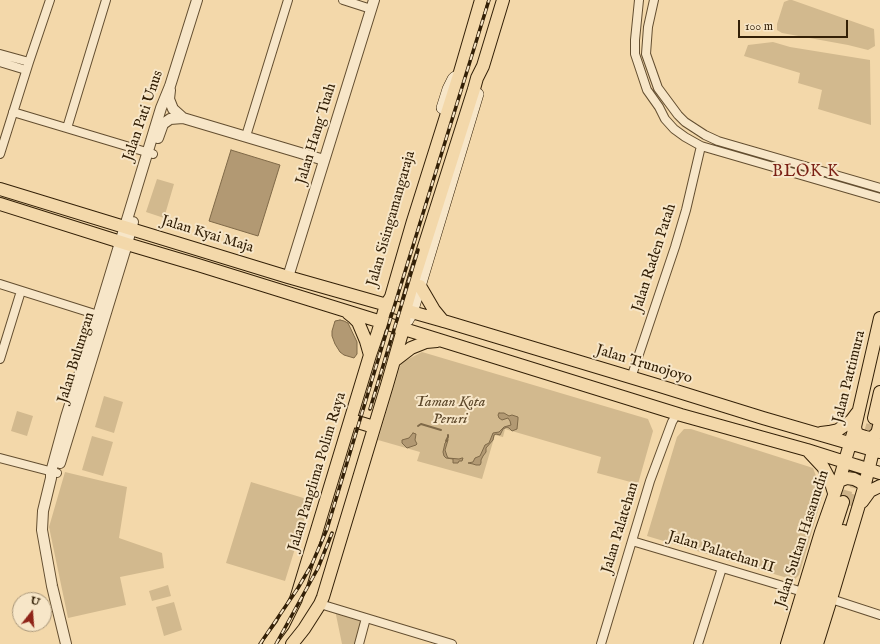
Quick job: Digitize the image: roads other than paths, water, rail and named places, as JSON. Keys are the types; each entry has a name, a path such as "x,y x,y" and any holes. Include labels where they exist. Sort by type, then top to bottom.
{"main road":[{"name":"Jalan Sisingamangaraja","path":"386,305 391,297 481,0"},
{"path":"409,311 474,89 483,66 503,0"},
{"path":"292,644 302,632 320,604 325,590 403,327 420,286 480,90 483,66"},
{"name":"Jalan Kyai Maja","path":"0,188 288,277 409,311"},
{"name":"Jalan Kyai Maja","path":"0,204 381,322 403,327"},
{"path":"420,286 434,310 443,321"},
{"name":"Jalan Panglima Polim Raya","path":"269,644 283,625 296,599 386,305"},
{"path":"345,311 358,322 366,341 370,356"},
{"name":"Jalan Trunojoyo","path":"409,311 741,412 876,451"},
{"name":"Jalan Pattimura","path":"876,451 874,422 880,318"},
{"path":"403,327 673,416 737,430 874,471"},
{"path":"394,361 411,348 426,342 440,340"},
{"path":"855,427 856,432 859,435 870,438 874,437 880,356"},
{"path":"874,422 880,392"},
{"path":"737,430 741,412"},
{"path":"351,420 374,427"},
{"path":"816,433 838,430 851,421 874,422"},
{"name":"Jalan Pattimura","path":"850,443 855,427 874,422"},
{"name":"Jalan Sultan Hasanudin","path":"787,644 850,443"},
{"path":"807,450 823,468 830,480 834,493"},
{"path":"797,644 851,505 864,488 874,471 876,451"},
{"path":"839,481 847,478 854,479 862,483 864,488"},
{"path":"806,644 851,505 870,491 880,486"},
{"path":"817,644 832,599 851,505"}],"street":[{"path":"0,154 26,70 50,0"},
{"path":"67,128 106,0"},
{"name":"Jalan Pati Unus","path":"123,243 150,153 161,108 170,86 197,0"},
{"path":"246,136 288,0"},
{"path":"343,0 373,5"},
{"path":"639,0 635,54 646,90 659,107 665,119 674,129 701,146 736,160 880,198"},
{"path":"651,1 646,54 658,88 685,122 705,135 718,141 880,188"},
{"name":"Jalan Hang Tuah","path":"288,277 373,5"},
{"path":"0,54 29,62"},
{"path":"0,62 26,70"},
{"path":"170,86 169,99 173,109 183,118 324,160"},
{"path":"13,112 150,153"},
{"name":"Jalan Pati Unus","path":"150,153 163,124 170,119 183,118"},
{"name":"Jalan Raden Patah","path":"631,378 675,247 701,146"},
{"name":"Jalan Bulungan","path":"53,474 66,417 98,314 123,243"},
{"name":"Jalan Bulungan","path":"66,644 52,586 42,530 43,511 123,243"},
{"path":"0,284 98,314"},
{"path":"0,359 2,343 21,291"},
{"name":"Jalan Palatehan","path":"601,644 650,481 673,416"},
{"path":"0,458 53,474"},
{"name":"Jalan Palatehan II","path":"632,541 803,592"},
{"path":"698,644 722,568"},
{"path":"832,599 880,615"},
{"path":"320,604 452,644"},
{"path":"359,644 366,618"}],"waterway":[{"path":"418,426 421,424 441,430"},
{"path":"446,441 448,435"}],"tunnel":[{"path":"851,506 874,418"},
{"path":"843,502 851,474"}],"railway":[{"path":"260,644 298,588 312,564 327,529 489,0"},
{"path":"370,409 418,250"},
{"path":"276,644 318,568 332,533"}],"district":[{"name":"BLOK K","path":"806,173"}],"park label":[{"name":"Taman Kota Peruri","path":"450,412"}]}
